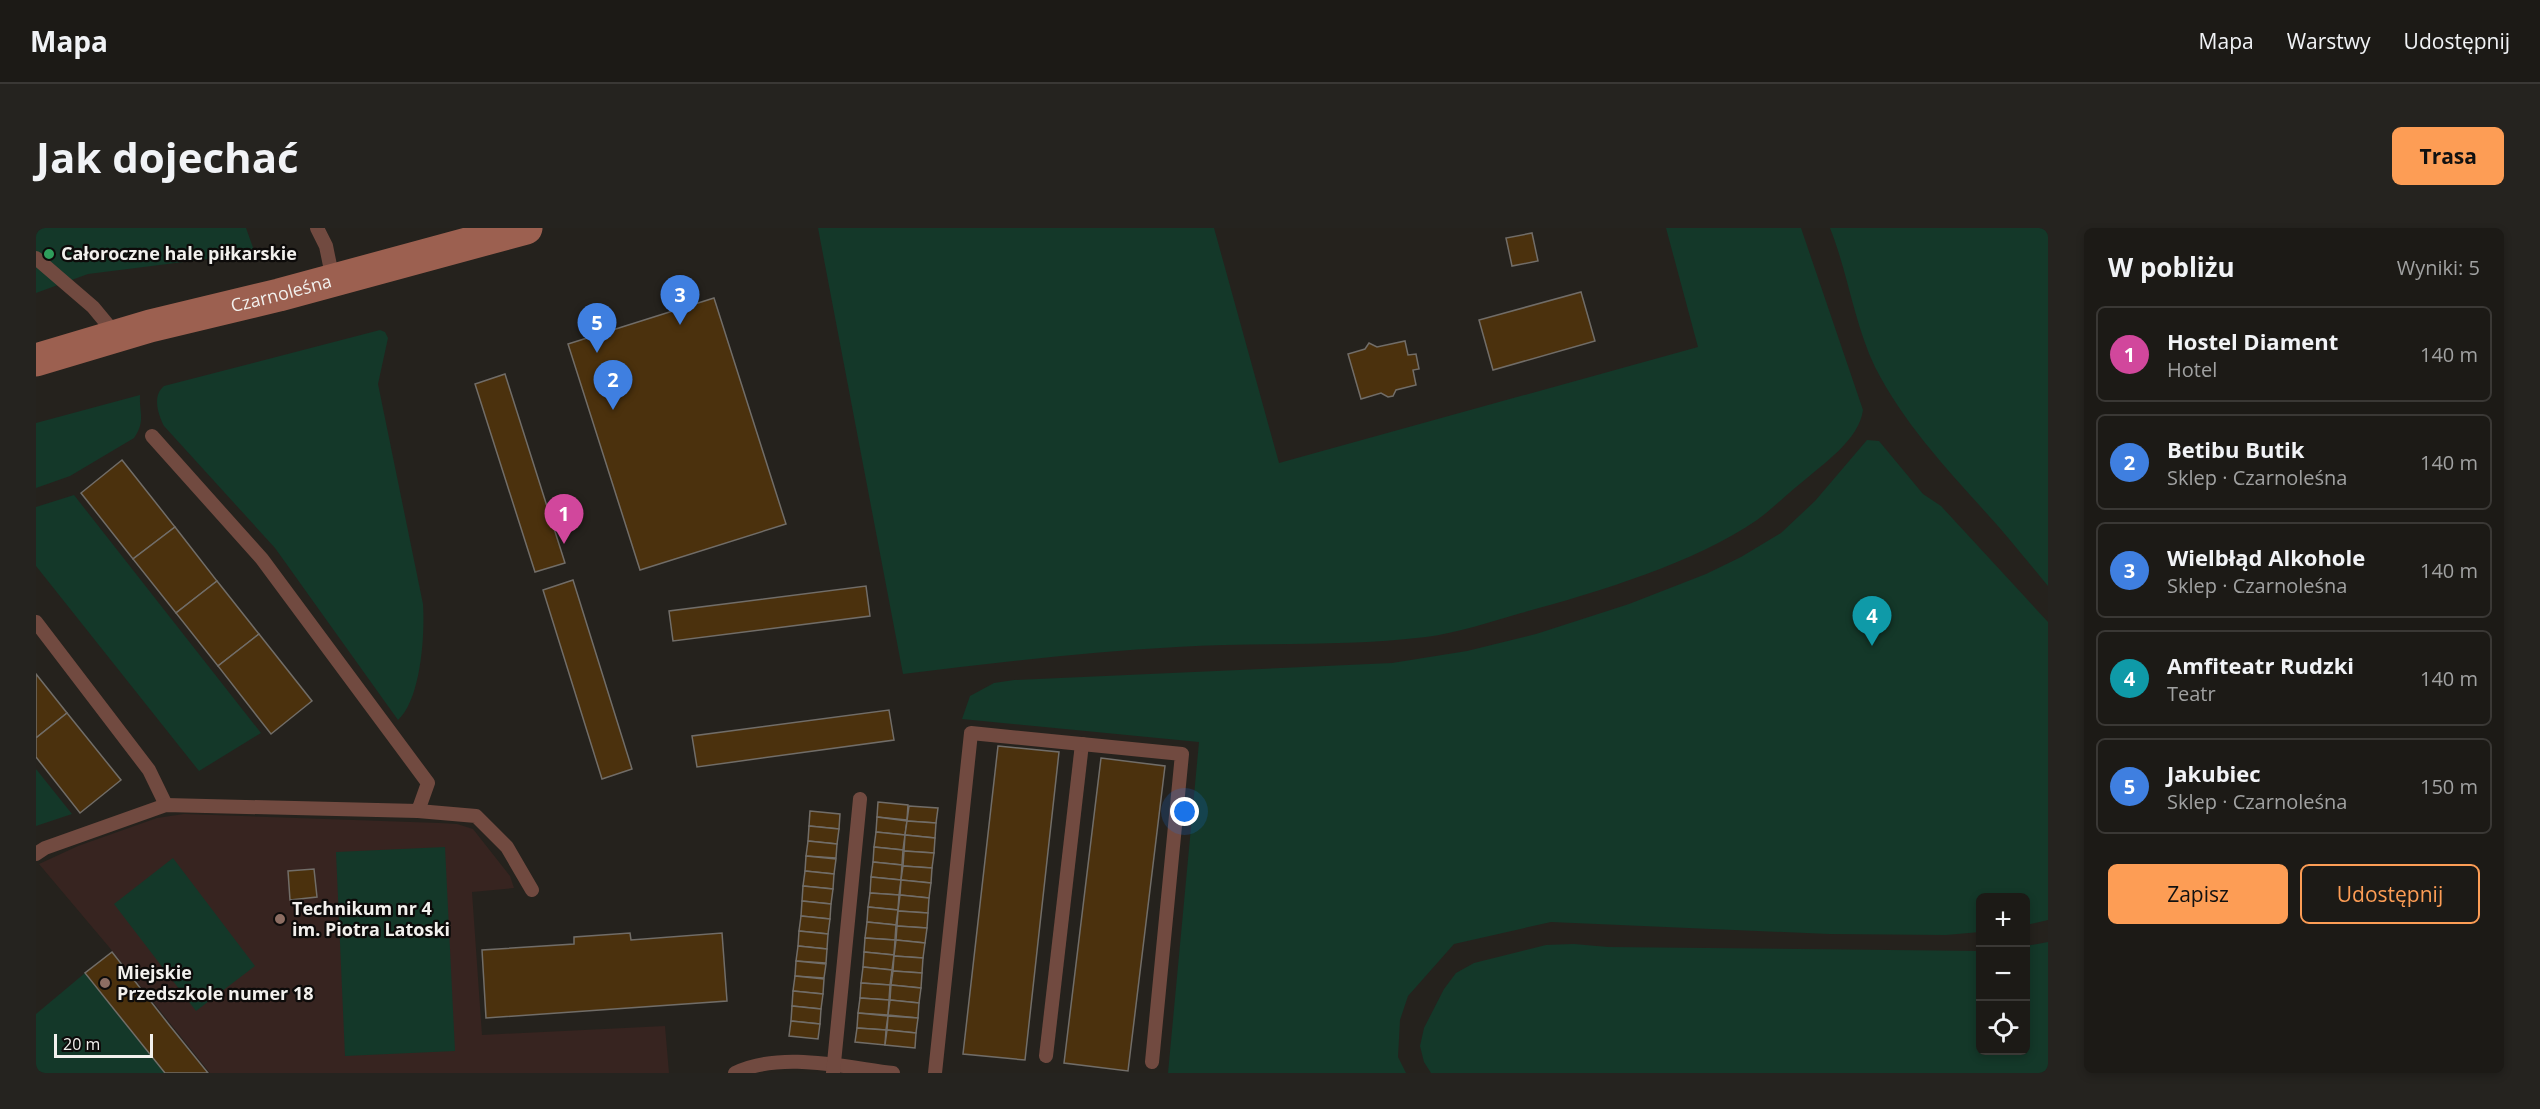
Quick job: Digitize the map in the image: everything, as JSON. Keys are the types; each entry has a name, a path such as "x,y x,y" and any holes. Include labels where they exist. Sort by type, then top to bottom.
{"street":[{"name":"Czarnoleśna","path":"36,360 117,336 526,228"}],"lane":[{"path":"317,228 326,246 333,280"},
{"path":"36,258 93,307 117,336"},
{"path":"152,436 262,559 428,783 418,811"},
{"path":"36,622 149,770 166,805"},
{"path":"935,1073 971,733 1182,754 1152,1062"},
{"path":"1046,1056 1082,744"},
{"path":"833,1070 860,799"},
{"path":"36,854 45,848 166,805 418,811 477,816 507,848 532,890"},
{"path":"735,1073 744,1068 784,1061 833,1070 893,1073"}],"shaded area":[{"name":"Technikum nr 4 im. Piotra Latoski","path":"184,814 439,823 457,824 473,829 510,876 514,888 472,892 482,1035 665,1026 669,1073 210,1073 39,864 78,846 157,818"}],"green space":[{"path":"36,228 246,228 255,253 88,274 36,293"},
{"path":"818,228 1214,228 1279,463 1698,347 1666,228 1801,228 1863,410 1855,431 1839,451 1763,516 1732,536 1675,563 1612,586 1474,627 1426,637 1395,640 1143,649 903,674"},
{"path":"1830,228 2048,228 2048,586 1927,445 1899,408 1875,367 1868,350"},
{"path":"380,330 385,332 388,338 378,384 423,604 422,649 417,682 406,710 398,720 275,548 164,426 157,405 158,395 164,386"},
{"path":"140,395 141,422 134,438 70,476 36,488 36,423"},
{"path":"1867,440 1879,441 1923,494 1941,506 2048,622 2048,920 2030,924 2030,893 1976,893 1976,932 1946,935 1829,934 1551,922 1454,944 1408,996 1400,1020 1398,1057 1406,1073 1168,1073 1199,742 962,719 970,696 994,683 1014,680 1392,663 1467,651 1536,634 1629,604 1706,574 1741,557 1781,533 1815,501"},
{"path":"74,495 261,733 199,771 36,566 36,507"},
{"path":"36,769 72,814 36,826"},
{"path":"445,847 455,1051 345,1056 336,852"},
{"path":"173,858 255,966 196,1011 114,904"},
{"path":"2048,942 2048,1073 1431,1073 1424,1062 1420,1046 1424,1028 1444,989 1456,973 1474,963 1546,945 1574,944 1608,947 1976,951 1976,1055 2030,1055 2030,945"},
{"name":"Miejskie Przedszkole numer 18","path":"85,973 165,1073 36,1073 36,1014"}],"building":[{"path":"1532,233 1538,261 1512,266 1506,238"},
{"path":"1581,292 1595,341 1493,370 1479,320"},
{"path":"714,298 786,524 640,570 568,344"},
{"path":"1405,341 1408,355 1416,354 1419,369 1413,370 1416,385 1396,390 1393,396 1388,397 1381,393 1361,399 1348,354 1365,349 1369,343 1377,347"},
{"path":"505,374 565,563 535,572 475,384"},
{"path":"122,460 175,527 133,559 81,493"},
{"path":"175,527 217,581 176,613 133,559"},
{"path":"573,580 632,769 602,779 543,590"},
{"path":"217,581 259,634 218,666 176,613"},
{"path":"866,586 870,616 673,641 669,611"},
{"path":"259,634 312,701 271,734 218,666"},
{"path":"36,674 67,713 36,738"},
{"path":"889,710 894,740 697,767 692,736"},
{"path":"67,713 121,780 80,813 36,757 36,738"},
{"path":"998,746 1059,752 1025,1060 963,1054"},
{"path":"1101,758 1165,766 1128,1071 1064,1063"},
{"path":"878,802 908,805 907,820 877,817"},
{"path":"909,806 938,808 936,823 907,821"},
{"path":"810,811 840,814 839,829 809,826"},
{"path":"877,817 907,821 905,835 876,832"},
{"path":"907,821 936,823 935,838 905,835"},
{"path":"809,826 839,829 837,844 808,841"},
{"path":"876,832 905,835 903,850 874,847"},
{"path":"905,835 935,838 934,853 904,851"},
{"path":"808,841 837,844 836,858 806,856"},
{"path":"874,847 903,850 902,865 873,862"},
{"path":"904,851 934,853 932,868 903,866"},
{"path":"806,856 836,859 834,874 805,871"},
{"path":"873,862 902,865 901,880 871,877"},
{"path":"903,866 932,868 931,883 901,880"},
{"path":"314,869 317,897 290,900 288,871"},
{"path":"805,871 834,874 833,889 803,886"},
{"path":"871,877 901,880 899,895 870,893"},
{"path":"901,880 931,883 929,898 900,895"},
{"path":"803,886 833,889 831,904 802,901"},
{"path":"870,893 899,895 898,910 868,907"},
{"path":"900,895 929,898 928,913 898,911"},
{"path":"802,901 831,904 830,919 801,916"},
{"path":"868,907 898,910 896,925 867,922"},
{"path":"898,911 928,913 927,928 897,926"},
{"path":"801,916 830,919 828,934 799,931"},
{"path":"867,922 896,925 895,940 865,938"},
{"path":"897,926 927,928 925,943 896,940"},
{"path":"799,931 828,934 827,949 798,946"},
{"path":"630,933 631,940 722,933 727,1001 486,1018 482,950 574,944 574,937"},
{"path":"865,938 895,940 894,955 864,952"},
{"path":"896,940 925,943 923,958 894,956"},
{"path":"798,946 827,949 826,963 796,961"},
{"path":"112,952 208,1073 165,1073 85,973"},
{"path":"864,952 894,955 892,970 863,967"},
{"path":"894,956 923,958 922,973 893,971"},
{"path":"796,961 826,964 824,978 795,976"},
{"path":"863,967 892,970 890,985 861,983"},
{"path":"893,971 922,973 921,988 891,985"},
{"path":"795,976 824,979 823,994 793,991"},
{"path":"861,983 890,985 889,1000 860,998"},
{"path":"891,985 921,988 919,1003 890,1000"},
{"path":"793,991 823,994 821,1009 792,1006"},
{"path":"860,998 889,1000 888,1015 858,1013"},
{"path":"890,1000 919,1003 918,1018 888,1015"},
{"path":"792,1006 821,1009 820,1024 791,1021"},
{"path":"858,1013 888,1016 886,1030 857,1028"},
{"path":"888,1016 918,1018 916,1033 887,1030"},
{"path":"791,1021 820,1024 818,1039 789,1036"},
{"path":"857,1028 886,1030 885,1045 855,1042"},
{"path":"887,1030 916,1033 915,1048 885,1045"}],"place":[{"name":"Całoroczne hale piłkarskie","path":"49,254"},
{"name":"Wielbłąd Alkohole","path":"680,325"},
{"name":"Jakubiec","path":"597,353"},
{"name":"Betibu Butik","path":"613,410"},
{"name":"Hostel Diament","path":"564,544"},
{"name":"Amfiteatr Rudzki","path":"1872,646"},
{"name":"Technikum nr 4 im. Piotra Latoski","path":"280,919"},
{"name":"Miejskie Przedszkole numer 18","path":"105,983"}]}
